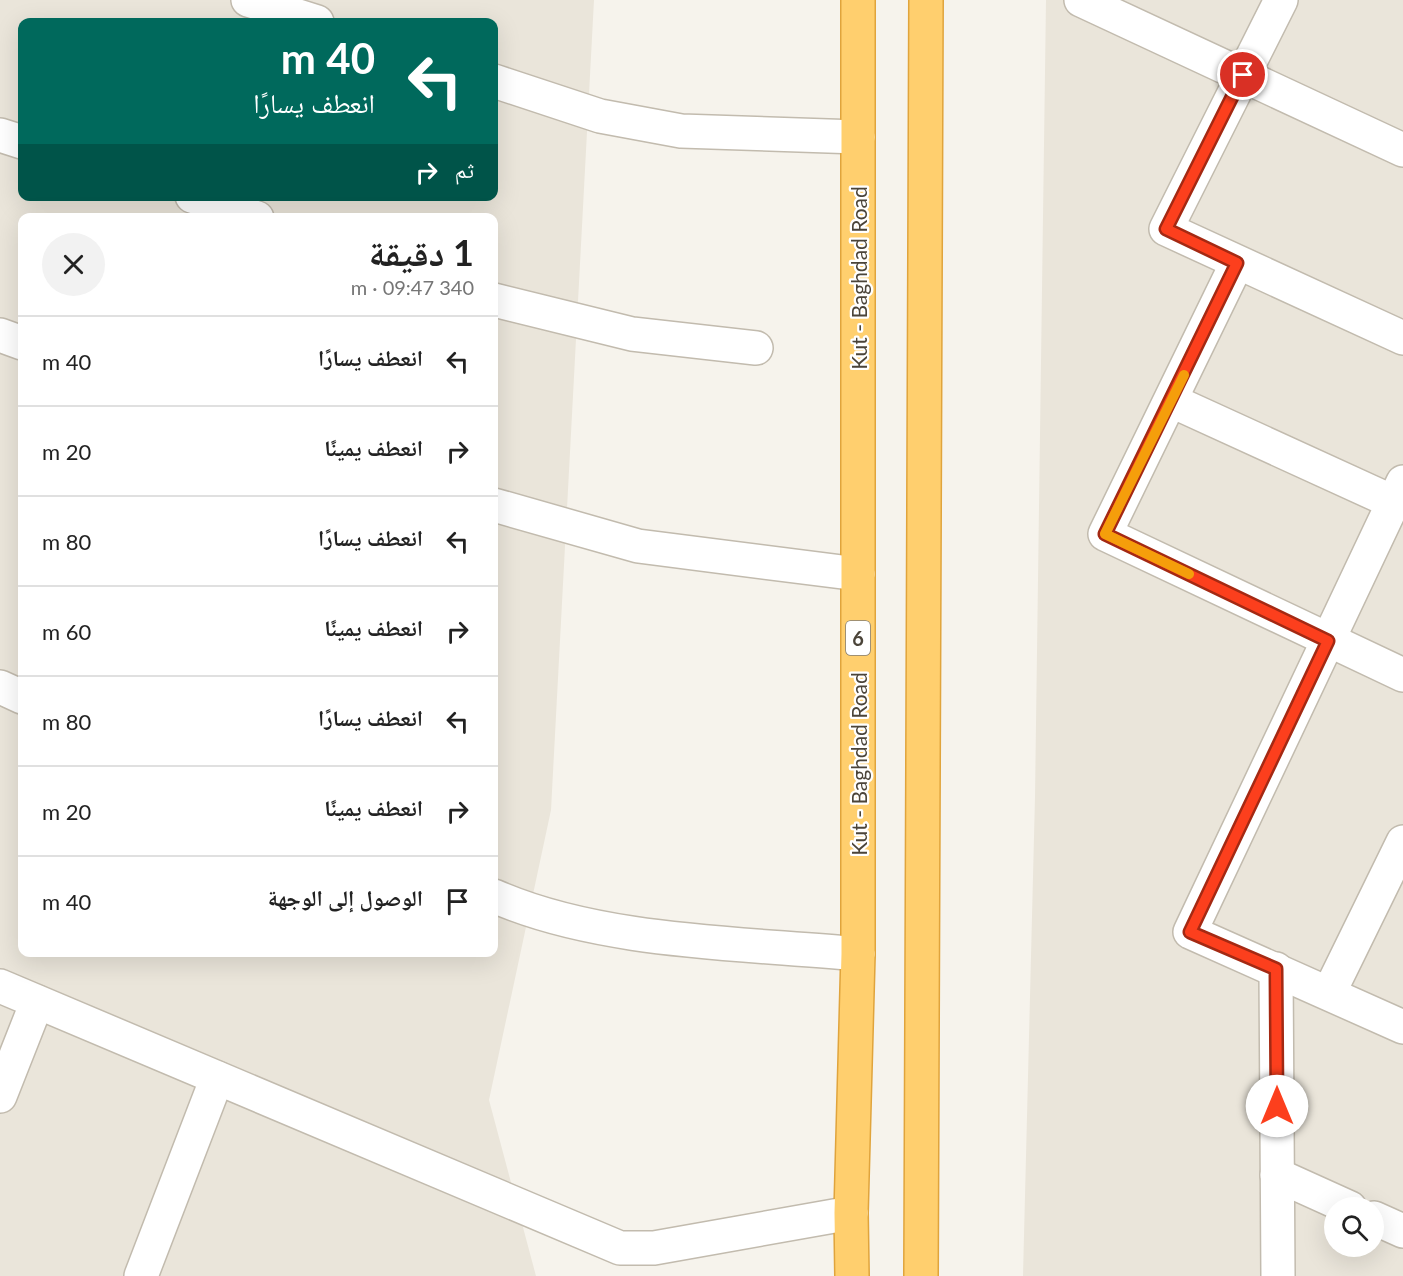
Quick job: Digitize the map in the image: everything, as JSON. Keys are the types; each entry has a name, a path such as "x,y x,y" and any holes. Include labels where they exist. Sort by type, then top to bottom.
{"highway":[{"name":"Kut - Baghdad Road","path":"852,1276 851,1213 858,954 858,0"},
{"path":"921,1276 926,0"}],"street":[{"path":"248,0 304,18"},
{"path":"1081,0 1403,150"},
{"path":"1281,0 1166,229 1403,338"},
{"path":"498,82 600,116 681,131 858,137"},
{"path":"0,135 18,141"},
{"path":"207,201 242,213"},
{"path":"1237,263 1105,534 1403,675"},
{"path":"498,301 632,334 756,348"},
{"path":"0,335 18,342"},
{"path":"1172,400 1398,492 1190,932 1403,1027"},
{"path":"498,506 638,546 858,574"},
{"path":"0,687 18,694"},
{"path":"1329,993 1400,855"},
{"path":"498,898 519,907 574,921 657,936 858,954"},
{"path":"1276,969 1278,1276"},
{"path":"0,986 620,1248 654,1248 851,1213"},
{"path":"0,1096 36,1002"},
{"path":"141,1276 217,1078"},
{"path":"1277,1175 1326,1197"},
{"path":"1384,1223 1403,1232"}],"shaded area":[{"path":"0,0 594,0 551,810 489,1100 536,1276 0,1276"},
{"path":"1046,0 1403,0 1403,1276 1023,1276 1035,797"}],"slow traffic":[{"path":"1184,375 1105,534 1189,574"}],"route":[{"path":"1243,75 1166,229 1237,263 1105,534 1328,641 1190,932 1276,969 1277,1106"}]}
